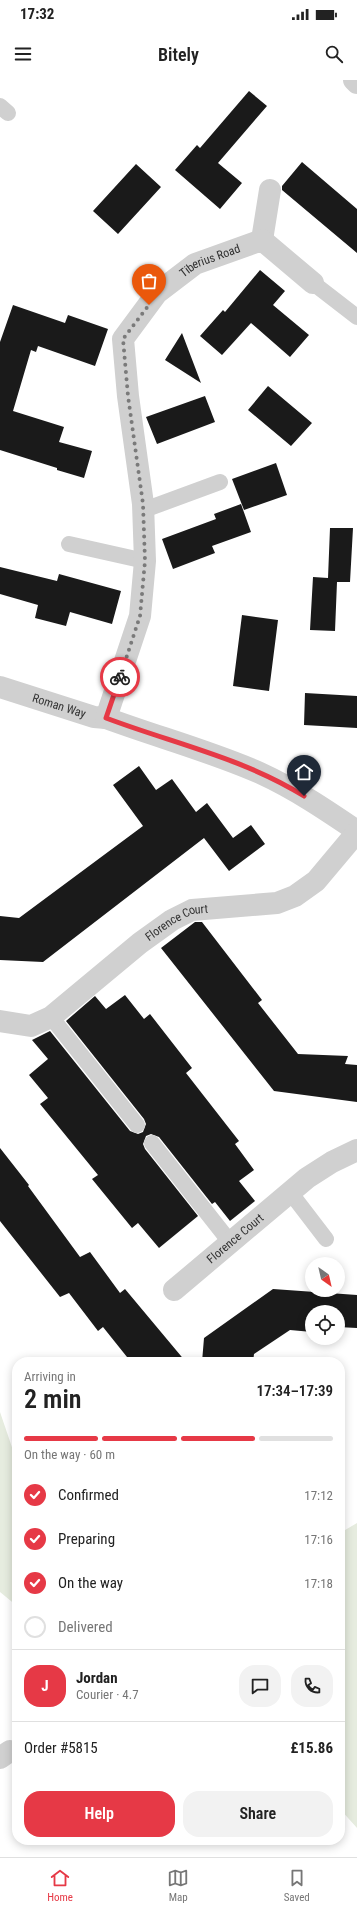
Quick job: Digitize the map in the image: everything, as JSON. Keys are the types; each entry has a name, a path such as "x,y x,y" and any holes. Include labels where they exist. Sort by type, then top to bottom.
{"street":[{"path":"354,80 357,83"},
{"path":"270,190 262,240 313,283"},
{"name":"Tiberius Road","path":"106,718 140,616 145,561 144,510 128,396 123,339 157,293 195,264 262,240"},
{"name":"Roman Way","path":"0,687 94,717 106,718 217,756 260,773 292,788 357,832"},
{"name":"Florence Court","path":"0,1022 31,1026 51,1017 140,943 172,920 192,910 277,903 295,896 316,881 357,832"},
{"name":"Florence Court","path":"174,1290 307,1178 332,1162 357,1150"}],"lane":[{"path":"313,283 357,317"},
{"path":"144,510 220,482"},
{"path":"69,544 145,561"},
{"path":"51,1017 137,1125"},
{"path":"152,1143 230,1242"},
{"path":"290,1192 326,1239"}],"shaded area":[{"path":"0,1412 12,1447 12,1602 0,1592"},
{"path":"357,1523 357,1828 345,1815 345,1530"}],"building":[{"path":"249,91 267,106 218,163 242,183 220,209 175,170 197,145 200,148"},
{"path":"302,162 357,209 357,253 282,190 282,186"},
{"path":"136,164 161,187 118,234 93,211"},
{"path":"260,270 285,291 273,305 309,335 290,357 251,323 222,355 200,336 223,310 225,312"},
{"path":"13,305 65,323 68,315 108,329 95,366 38,346 36,352 31,350 13,411 64,427 59,442 92,451 84,478 0,450 0,342"},
{"path":"182,333 201,383 165,360"},
{"path":"268,386 312,423 291,446 248,410"},
{"path":"205,396 215,422 157,444 146,417"},
{"path":"276,463 287,495 244,510 232,479"},
{"path":"241,504 251,532 212,546 215,553 173,569 162,539 216,519 214,514"},
{"path":"330,528 353,528 350,582 337,582 335,631 310,630 313,577 328,578"},
{"path":"0,567 57,581 59,574 121,591 112,624 70,612 66,626 35,618 38,605 0,594"},
{"path":"242,615 278,620 269,691 233,686"},
{"path":"305,693 357,696 357,728 304,725"},
{"path":"139,766 156,790 172,779 196,812 207,803 233,838 251,825 265,844 229,871 204,838 43,962 0,960 0,916 19,918 143,826 113,785"},
{"path":"195,922 202,922 262,1000 258,1003 298,1054 348,1056 345,1064 357,1065 357,1102 274,1091 161,948"},
{"path":"125,995 144,1019 150,1014 192,1068 186,1073 239,1141 235,1144 254,1170 239,1181 255,1201 230,1221 215,1202 212,1204 159,1137 151,1134 146,1136 143,1144 145,1149 198,1216 159,1248 138,1223 132,1228 92,1179 98,1175 40,1104 48,1098 29,1075 48,1059 32,1040 50,1031 130,1131 138,1134 143,1132 146,1124 144,1119 66,1021 95,996 106,1009"},
{"path":"0,1148 29,1185 28,1186 80,1257 90,1252 120,1293 125,1289 182,1357 127,1357 103,1327 98,1331 69,1293 60,1297 0,1221"},
{"path":"273,1289 305,1291 305,1297 345,1297 345,1294 357,1295 357,1328 345,1327 345,1305 305,1305 305,1331 290,1330 254,1354 254,1357 202,1357 204,1338"}],"way so far":[{"path":"120,677 140,616 145,561 144,510 128,396 123,339 149,305"}],"route":[{"path":"120,677 106,718 137,730 217,756 260,773 292,788 304,796"}]}
